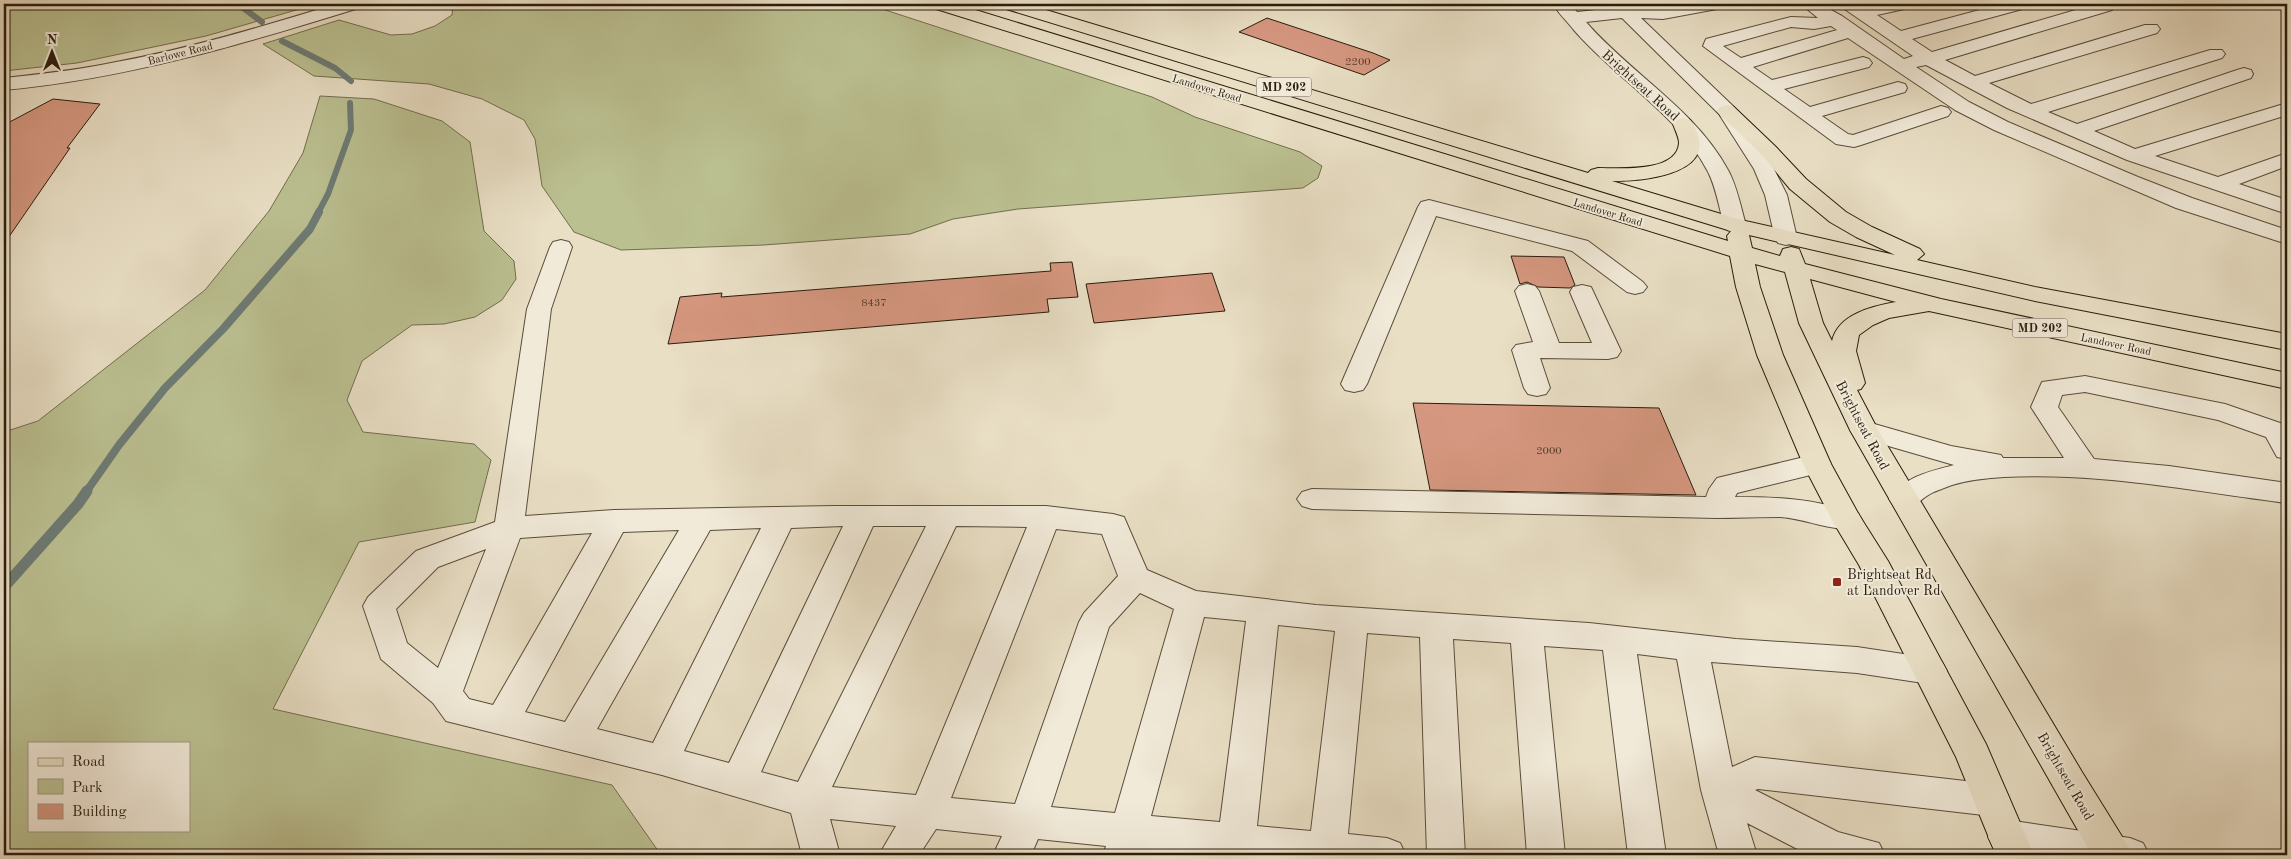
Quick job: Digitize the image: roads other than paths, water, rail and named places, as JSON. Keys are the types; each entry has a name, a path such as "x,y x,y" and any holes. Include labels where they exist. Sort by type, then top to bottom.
{"main road":[{"name":"Landover Road","path":"939,4 1795,268 1938,306 2287,381"},
{"name":"Landover Road","path":"1009,4 1735,225 2035,294 2287,342"},
{"path":"1728,111 1769,151 1798,184 1838,218 1906,251 2035,294"},
{"path":"1558,171 1622,175 1643,174 1666,168 1682,160 1686,154 1689,142 1683,124"},
{"name":"Brightseat Road","path":"1735,225 1748,287 1770,356 1817,464 1847,520 1873,560 1973,755 2011,846"},
{"name":"Brightseat Road","path":"1786,238 1811,323 1864,430 2069,783 2118,854"},
{"path":"1864,430 1843,351 1847,332 1872,314 1888,310 1938,306"}],"street":[{"name":"Barlowe Road","path":"4,84 82,74 158,59 242,37 353,4"},
{"path":"1566,11 1627,6 1663,14 1717,4"},
{"path":"1809,4 1962,106 2001,126 2130,182 2184,203 2287,237"},
{"path":"1856,9 1903,4"},
{"path":"1900,37 2020,4"},
{"name":"Brightseat Road","path":"1627,6 1728,111 1764,169 1776,195 1786,238"},
{"path":"1897,64 1929,59 2106,6"},
{"path":"1856,9 1900,37 1929,59 2030,111 2134,156 2287,207"},
{"name":"Brightseat Road","path":"1566,11 1626,74 1683,124 1708,154 1719,172 1735,225"},
{"path":"1844,26 1791,22 1712,43 1712,46 1843,140 1854,141 1941,112"},
{"path":"1738,65 1844,26"},
{"path":"1973,82 2151,29"},
{"path":"2030,111 2216,54"},
{"path":"1769,87 1863,63"},
{"path":"2076,131 2244,74"},
{"path":"1806,114 1898,88"},
{"path":"2134,156 2287,109"},
{"path":"2218,184 2287,159"},
{"path":"1354,384 1429,207 1580,246 1635,287"},
{"path":"445,692 509,528 539,309 561,247"},
{"path":"1527,291 1549,350"},
{"path":"1537,388 1525,350 1608,351 1582,292"},
{"path":"2085,467 2044,407 2051,388 2085,384 2225,413 2276,431 2287,450"},
{"path":"1864,430 1950,455 2012,466"},
{"path":"1717,508 1723,489 1727,485 1817,464"},
{"path":"1904,499 1924,484 1977,470 2012,466 2085,467 2167,474 2287,493"},
{"path":"1312,499 1717,508 1781,507 1806,510 1847,520"},
{"path":"738,782 863,516"},
{"path":"1387,855 1125,843 1028,821 806,801 662,760 458,711 445,692 393,650 379,606 427,559 509,528 614,521 701,519 863,516 1046,517 1113,525 1136,578 1192,603 1352,620 1618,639 1692,648 1856,660 1930,671"},
{"path":"821,855 806,801 946,516"},
{"path":"898,855 926,812 1046,517"},
{"path":"662,760 781,518"},
{"path":"574,738 701,519"},
{"path":"502,722 614,521"},
{"path":"1012,855 1028,821 1095,622 1136,578"},
{"path":"1125,843 1192,603"},
{"path":"1234,848 1263,611"},
{"path":"1328,852 1352,620"},
{"path":"1436,626 1446,855"},
{"path":"1526,632 1546,855"},
{"path":"1618,639 1647,855"},
{"path":"1692,648 1719,790 1738,855"},
{"path":"1719,790 1755,773 1992,800"},
{"path":"1719,790 1832,848 1866,855"},
{"path":"2011,846 2118,854"}],"waterway":[{"path":"238,4 262,22"},
{"path":"282,41 335,68 351,81"},
{"path":"318,213 328,194 351,130 350,103"},
{"path":"86,492 119,445 165,388 223,329 310,229 319,212"},
{"path":"4,587 78,504 87,491"}],"place":[{"name":"Brightseat Rd at Landover Rd","path":"1837,582"}]}
